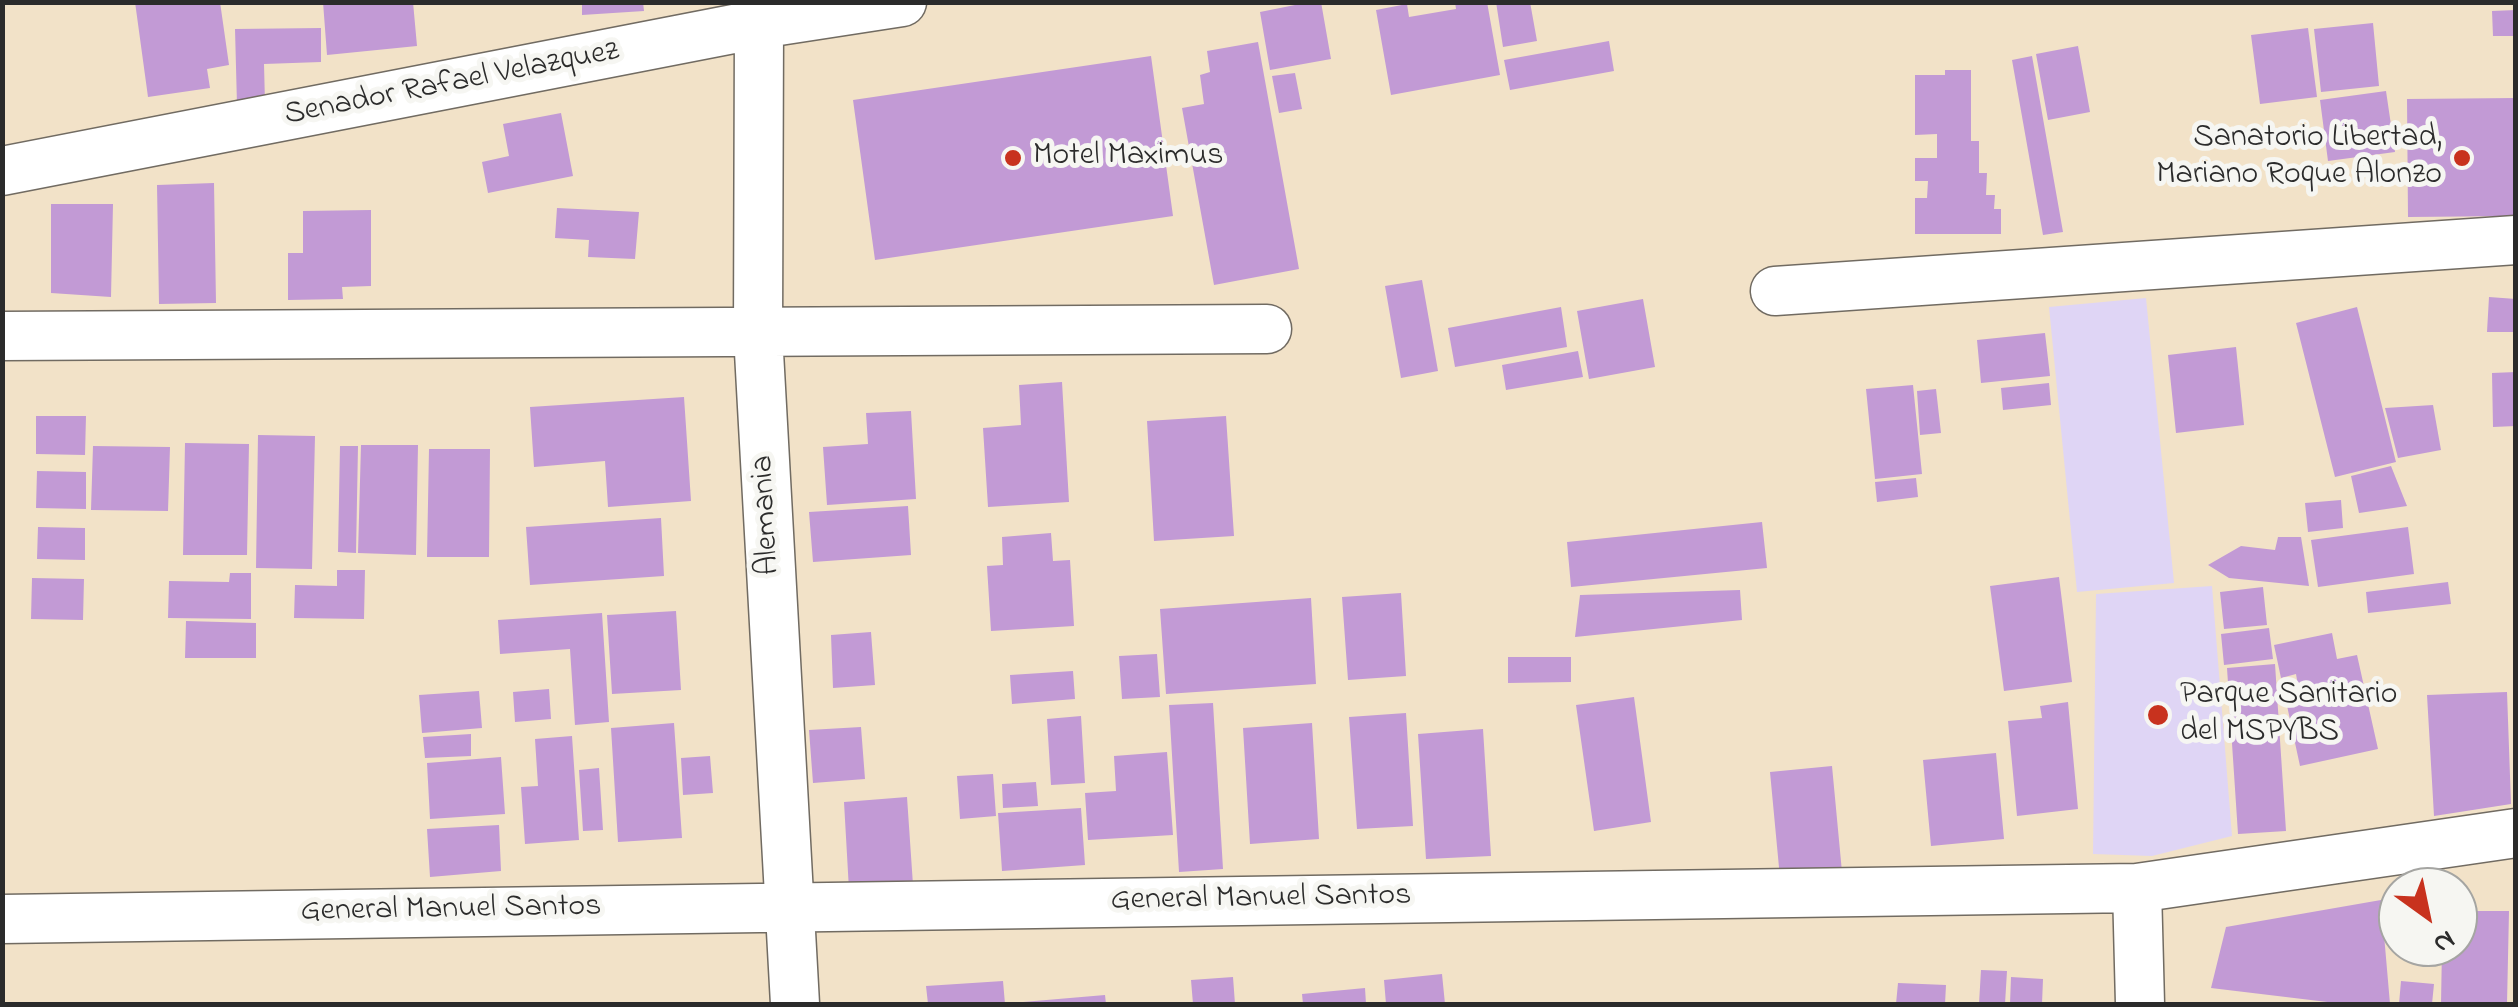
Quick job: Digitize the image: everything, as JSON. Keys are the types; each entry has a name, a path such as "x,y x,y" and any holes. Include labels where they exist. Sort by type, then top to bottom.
{"street":[{"name":"Senador Rafael Velazquez","path":"2,170 759,24 902,2"},
{"name":"Alemania","path":"759,24 758,334 795,1004"},
{"path":"1775,290 2516,240"},
{"path":"2,336 1267,329"},
{"name":"General Manuel Santos","path":"2,919 2137,888 2516,833"},
{"path":"2137,888 2140,1004"}],"shaded area":[{"name":"Parque Sanitario del MSPYBS","path":"2146,298 2174,583 2077,592 2049,307"},
{"name":"Parque Sanitario del MSPYBS","path":"2212,586 2232,836 2152,856 2093,854 2096,594"}],"building":[{"path":"135,2 220,2 229,65 207,69 210,88 148,97"},
{"path":"323,2 413,2 417,46 327,55"},
{"path":"582,2 643,2 644,11 582,15"},
{"path":"1321,2 1331,59 1270,70 1260,12"},
{"path":"1455,2 1487,2 1500,75 1391,95 1376,10 1407,4 1409,17 1456,9"},
{"path":"1496,2 1530,2 1537,41 1503,47"},
{"path":"2516,10 2516,36 2493,36 2492,11"},
{"path":"2373,23 2379,86 2321,92 2314,29"},
{"path":"321,28 321,62 264,64 265,103 237,105 235,29"},
{"path":"2308,28 2317,97 2260,104 2251,35"},
{"path":"1609,41 1614,71 1510,90 1504,60"},
{"path":"1258,42 1299,269 1214,285 1182,108 1204,104 1200,75 1210,72 1207,51"},
{"path":"2078,46 2090,112 2048,120 2036,54"},
{"name":"Motel Maximus","path":"1151,56 1173,216 875,260 853,100"},
{"path":"2032,56 2063,232 2043,235 2012,60"},
{"path":"1945,70 1971,70 1971,141 1979,141 1979,173 1987,173 1986,195 1995,195 1994,209 2001,209 2001,234 1915,234 1915,198 1927,198 1928,181 1915,181 1915,158 1937,158 1937,134 1915,135 1915,75 1945,75"},
{"path":"1295,73 1302,109 1279,113 1272,76"},
{"path":"2386,91 2395,152 2328,161 2320,100"},
{"name":"Sanatorio Libertad, Mariano Roque Alonzo","path":"2516,98 2516,216 2408,217 2407,99"},
{"path":"561,113 573,176 488,193 482,162 509,156 503,124"},
{"path":"214,183 216,303 159,304 157,185"},
{"path":"51,204 113,204 111,297 51,293"},
{"path":"557,208 639,212 635,259 588,257 589,240 555,238"},
{"path":"371,210 371,286 342,287 343,299 288,300 288,253 303,253 303,211"},
{"path":"1422,280 1438,371 1401,378 1385,286"},
{"path":"2489,297 2516,299 2516,332 2487,332"},
{"path":"1643,299 1655,367 1589,379 1577,311"},
{"path":"1561,307 1567,347 1455,367 1448,328"},
{"path":"2357,307 2396,462 2335,477 2296,323"},
{"path":"2045,333 2050,376 1981,383 1977,340"},
{"path":"2236,347 2244,425 2176,433 2168,355"},
{"path":"1578,351 1583,377 1506,390 1502,365"},
{"path":"2516,372 2516,426 2493,427 2492,373"},
{"path":"1062,382 1069,502 988,507 983,428 1021,425 1019,385"},
{"path":"2049,383 2051,405 2003,410 2001,388"},
{"path":"1913,385 1922,474 1875,479 1866,389"},
{"path":"1936,389 1941,433 1920,435 1917,391"},
{"path":"684,397 691,501 608,507 605,461 534,467 530,407"},
{"path":"2433,405 2441,450 2398,458 2385,408"},
{"path":"911,411 916,499 827,505 823,447 868,444 866,413"},
{"path":"36,416 86,416 85,455 36,454"},
{"path":"1226,416 1234,536 1154,541 1147,421"},
{"path":"258,435 315,436 312,569 256,568"},
{"path":"185,443 249,444 247,555 183,555"},
{"path":"361,445 418,445 416,555 358,553"},
{"path":"93,446 170,447 168,511 91,510"},
{"path":"340,446 358,446 356,553 338,552"},
{"path":"429,449 490,449 489,557 427,557"},
{"path":"2391,466 2407,506 2359,513 2351,476"},
{"path":"37,471 86,472 86,509 36,508"},
{"path":"1916,478 1918,497 1877,502 1875,482"},
{"path":"2341,500 2343,528 2308,532 2305,503"},
{"path":"908,506 911,555 813,562 809,512"},
{"path":"661,518 664,576 530,585 526,527"},
{"path":"1762,522 1767,568 1571,587 1567,542"},
{"path":"38,527 85,528 85,560 37,559"},
{"path":"2408,527 2414,574 2318,587 2311,540"},
{"path":"1051,533 1053,561 1070,560 1074,626 991,631 987,566 1003,565 1002,537"},
{"path":"2278,537 2301,537 2309,586 2229,578 2208,565 2241,546 2275,550"},
{"path":"337,570 365,570 364,619 294,618 295,585 337,586"},
{"path":"230,573 251,573 251,619 168,618 169,581 229,582"},
{"path":"2059,577 2072,682 2004,691 1990,586"},
{"path":"32,578 84,579 83,620 31,619"},
{"path":"2448,582 2451,604 2368,613 2366,592"},
{"path":"2263,587 2267,625 2224,629 2220,592"},
{"path":"1740,590 1742,620 1575,637 1580,595"},
{"path":"1401,593 1406,676 1348,680 1342,597"},
{"path":"1311,598 1316,684 1166,694 1160,609"},
{"path":"676,611 681,690 612,694 607,615"},
{"path":"602,613 609,722 575,725 570,649 500,654 498,620"},
{"path":"186,621 256,623 256,658 185,658"},
{"path":"2269,628 2273,659 2224,665 2221,634"},
{"path":"871,632 875,685 833,688 831,635"},
{"path":"2332,633 2337,659 2357,655 2378,749 2300,766 2286,701 2300,698 2296,674 2281,678 2274,645"},
{"path":"1157,654 1160,697 1122,699 1119,656"},
{"path":"1508,657 1571,657 1571,682 1508,683"},
{"path":"2275,664 2286,831 2238,834 2227,668"},
{"path":"1073,671 1075,699 1012,704 1010,675"},
{"path":"549,689 551,719 515,722 513,692"},
{"path":"479,691 482,728 422,733 419,695"},
{"path":"2507,692 2511,804 2434,816 2427,695"},
{"path":"1634,697 1651,822 1594,831 1576,705"},
{"path":"2068,702 2078,809 2017,816 2008,721 2042,718 2040,706"},
{"path":"1213,703 1223,869 1179,872 1169,705"},
{"path":"1406,713 1413,826 1357,829 1349,717"},
{"path":"1081,716 1085,783 1051,785 1047,719"},
{"path":"674,723 682,838 618,842 611,728"},
{"path":"1312,723 1319,839 1250,844 1243,728"},
{"path":"861,727 865,779 813,783 809,730"},
{"path":"1483,729 1491,856 1426,859 1418,734"},
{"path":"471,734 471,756 425,758 423,737"},
{"path":"572,736 579,840 525,844 521,787 538,786 535,739"},
{"path":"1167,752 1173,835 1088,840 1085,793 1116,791 1114,756"},
{"path":"1996,753 2004,839 1931,846 1923,760"},
{"path":"710,756 713,793 683,795 681,758"},
{"path":"501,757 505,814 430,819 427,763"},
{"path":"1832,766 1842,872 1780,878 1770,772"},
{"path":"599,768 603,830 583,831 579,770"},
{"path":"993,774 996,816 960,819 957,776"},
{"path":"1036,782 1038,806 1003,808 1002,784"},
{"path":"907,797 913,885 849,890 844,802"},
{"path":"1081,808 1085,865 1002,871 998,813"},
{"path":"499,825 501,871 430,877 427,829"},
{"path":"2378,901 2378,967 2387,967 2390,1004 2344,1004 2211,988 2226,927"},
{"path":"2478,911 2509,911 2507,1004 2441,1004 2442,967 2478,967"},
{"path":"1981,970 2007,971 2005,1004 1979,1004"},
{"path":"1442,974 1445,1004 1386,1004 1384,980"},
{"path":"1233,977 1235,1004 1193,1004 1191,980"},
{"path":"2011,977 2043,979 2042,1004 2010,1004"},
{"path":"1003,981 1005,1004 928,1004 926,986"},
{"path":"2401,981 2434,984 2432,1004 2399,1004"},
{"path":"1898,983 1946,985 1945,1004 1896,1004"},
{"path":"1365,988 1366,1004 1303,1004 1302,994"},
{"path":"1105,995 1106,1004 1023,1004 1023,1002"}],"place":[{"name":"Motel Maximus","path":"1013,158"},
{"name":"Sanatorio Libertad, Mariano Roque Alonzo","path":"2462,158"},
{"name":"Parque Sanitario del MSPYBS","path":"2158,715"}]}
